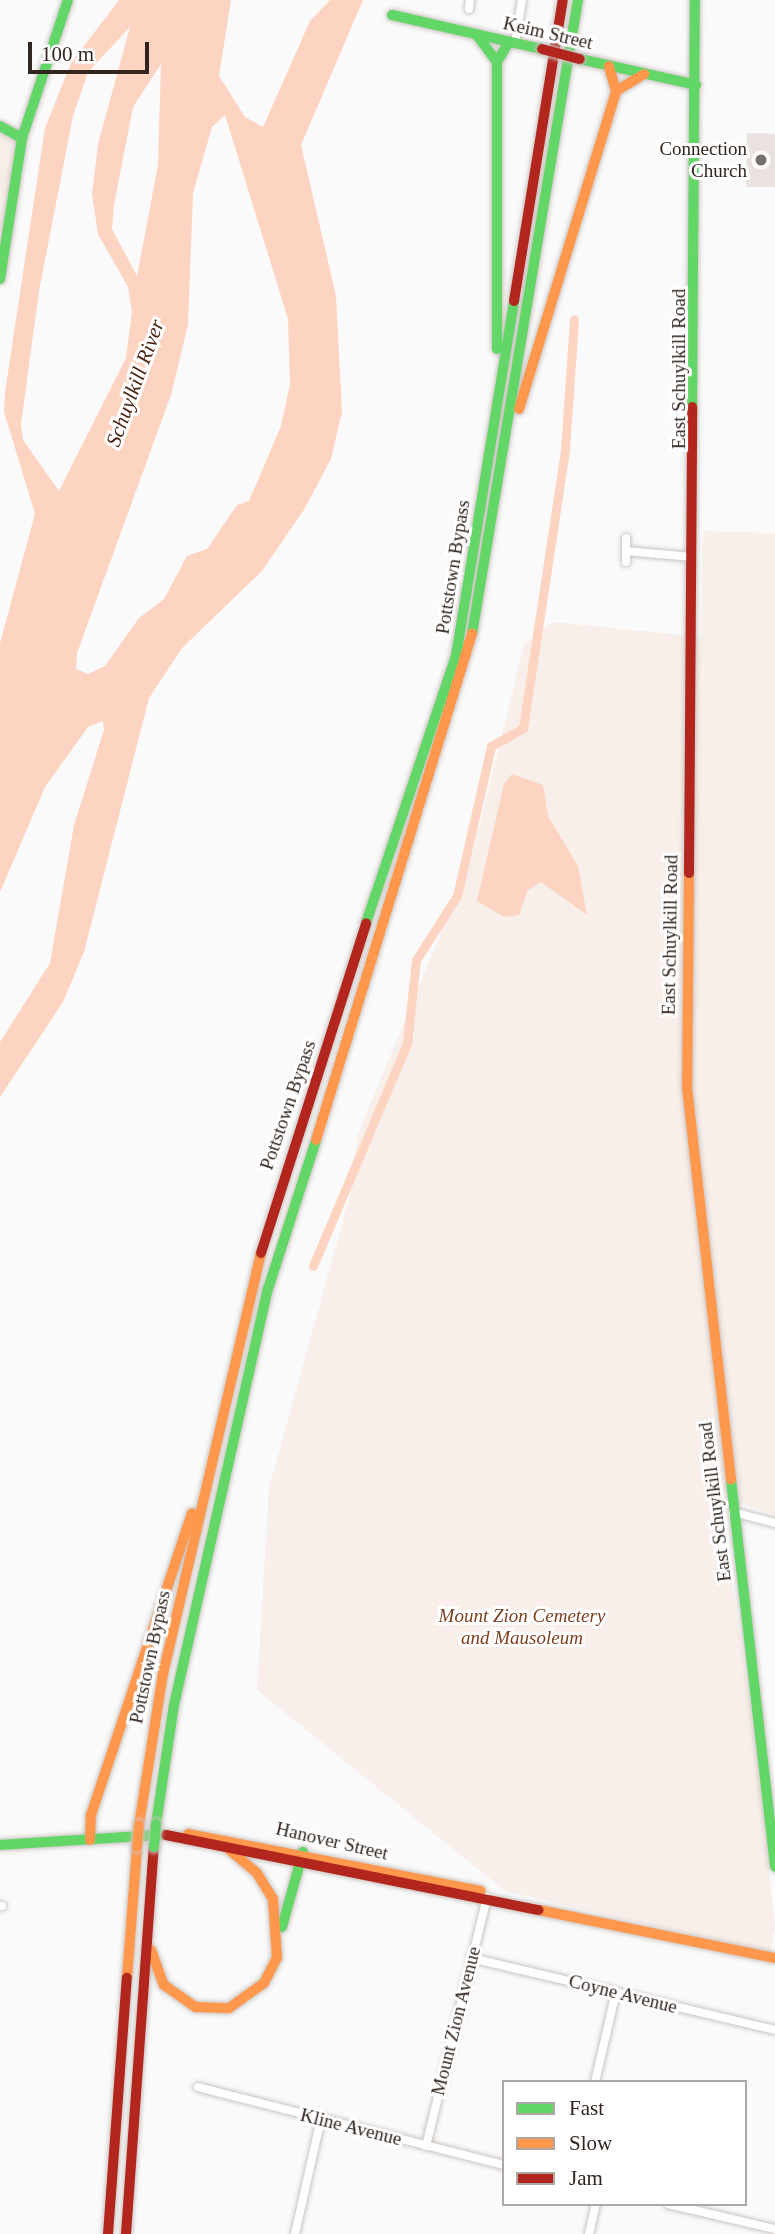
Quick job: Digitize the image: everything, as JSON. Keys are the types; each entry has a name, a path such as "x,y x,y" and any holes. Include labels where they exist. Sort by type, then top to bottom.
{"main road":[{"path":"0,279 22,138 68,0"},
{"name":"Pottstown Bypass","path":"108,2234 137,1847 155,1715 209,1473 287,1160 456,656 563,0"},
{"name":"Pottstown Bypass","path":"127,2234 147,1925 156,1824 174,1705 268,1289 312,1140 450,730 505,457 578,0"},
{"name":"East Schuylkill Road","path":"695,0 695,557 686,1075 762,1772 775,1867"},
{"name":"Keim Street","path":"392,15 696,85"},
{"path":"476,34 498,62"},
{"path":"477,527 499,333 498,62 512,43"},
{"path":"505,457 615,91 609,66"},
{"path":"615,91 645,74"},
{"path":"0,126 22,138"},
{"path":"90,1840 91,1815 130,1693 209,1473"},
{"name":"Hanover Street","path":"166,1835 226,1847 300,1857"},
{"name":"Hanover Street","path":"0,1845 166,1835 225,1837 300,1857 775,1958"},
{"path":"226,1847 257,1873 273,1899 277,1958"},
{"path":"147,1925 159,1979 172,1994 202,2008 248,1999 277,1958 300,1857"}],"street":[{"path":"512,43 522,0"},
{"path":"626,538 626,562"},
{"path":"626,551 695,557"},
{"path":"733,1512 775,1523"},
{"path":"762,1772 775,1770"},
{"name":"Mount Zion Avenue","path":"426,2146 487,1896"},
{"name":"Coyne Avenue","path":"471,1958 775,2030"},
{"path":"595,2080 616,1992"},
{"name":"Kline Avenue","path":"198,2087 502,2165"},
{"path":"295,2234 321,2119"},
{"path":"589,2234 596,2206"},
{"path":"677,2206 775,2229"}],"shaded area":[{"path":"0,132 21,144 0,282"}],"green space":[{"name":"Mount Zion Cemetery and Mausoleum","path":"703,531 775,533 775,1515 720,1496 753,1728 775,1928 770,1953 505,1891 257,1690 269,1488 350,1195 358,1134 471,860 524,645 553,622 701,637"}],"water":[{"name":"Schuylkill River","path":"119,0 231,0 219,76 245,117 263,127 310,21 330,0 363,0 301,145 336,296 342,412 331,459 305,508 262,571 182,648 149,698 84,952 63,1002 0,1097 0,1042 50,963 74,825 104,730 103,721 88,727 45,787 0,892 0,643 35,514 4,412 5,392 45,128 71,63","holes":["130,27 98,144 92,194 98,234 128,287 132,312 126,358 59,491 23,440 21,424 39,291 73,116 88,72","161,64 158,165 137,276 112,229 114,205 133,107","225,115 288,319 290,384 281,426 249,501 237,505 207,549 187,556 164,599 139,618 105,666 88,674 76,669 77,653 171,395 188,325 193,193 212,127"]},
{"path":"512,774 543,785 548,816 578,866 587,915 541,882 528,890 519,915 504,917 477,901 504,784"}],"building":[{"name":"Connection Church","path":"747,133 775,134 775,187 746,187"}],"waterway":[{"path":"313,1266 407,1043 416,960 457,896 491,746 523,728 565,449 574,319"}],"traffic: fast":[{"path":"0,279 22,138 68,0"},
{"path":"472,634 578,0"},
{"path":"692,407 695,0"},
{"path":"392,15 542,49"},
{"path":"476,34 497,62"},
{"path":"497,349 497,62 509,42"},
{"path":"580,59 696,85"},
{"path":"0,126 22,138"},
{"path":"366,923 456,656 514,301"},
{"path":"156,1824 174,1705 268,1289 316,1140"},
{"path":"731,1480 775,1867"},
{"path":"154,1847 156,1824"},
{"path":"0,1845 161,1835"},
{"path":"282,1927 303,1852"}],"traffic: slow":[{"path":"519,409 616,91 609,66"},
{"path":"616,91 644,74"},
{"path":"316,1140 472,634"},
{"path":"689,873 687,1087 731,1480"},
{"path":"139,1825 163,1674 261,1253"},
{"path":"90,1840 91,1815 192,1513"},
{"path":"137,1847 139,1825"},
{"path":"188,1834 481,1891"},
{"path":"127,1978 137,1847"},
{"path":"151,1950 164,1985 196,2007 229,2008 264,1983 277,1958 273,1899 257,1873 226,1847"},
{"path":"539,1910 775,1958"}],"traffic: jam":[{"path":"514,301 563,0"},
{"path":"542,49 580,59"},
{"path":"689,873 692,407"},
{"path":"261,1253 366,923"},
{"path":"166,1835 539,1910"},
{"path":"126,2234 154,1847"},
{"path":"108,2234 127,1978"}],"place":[{"name":"Connection Church","path":"761,160"}]}
